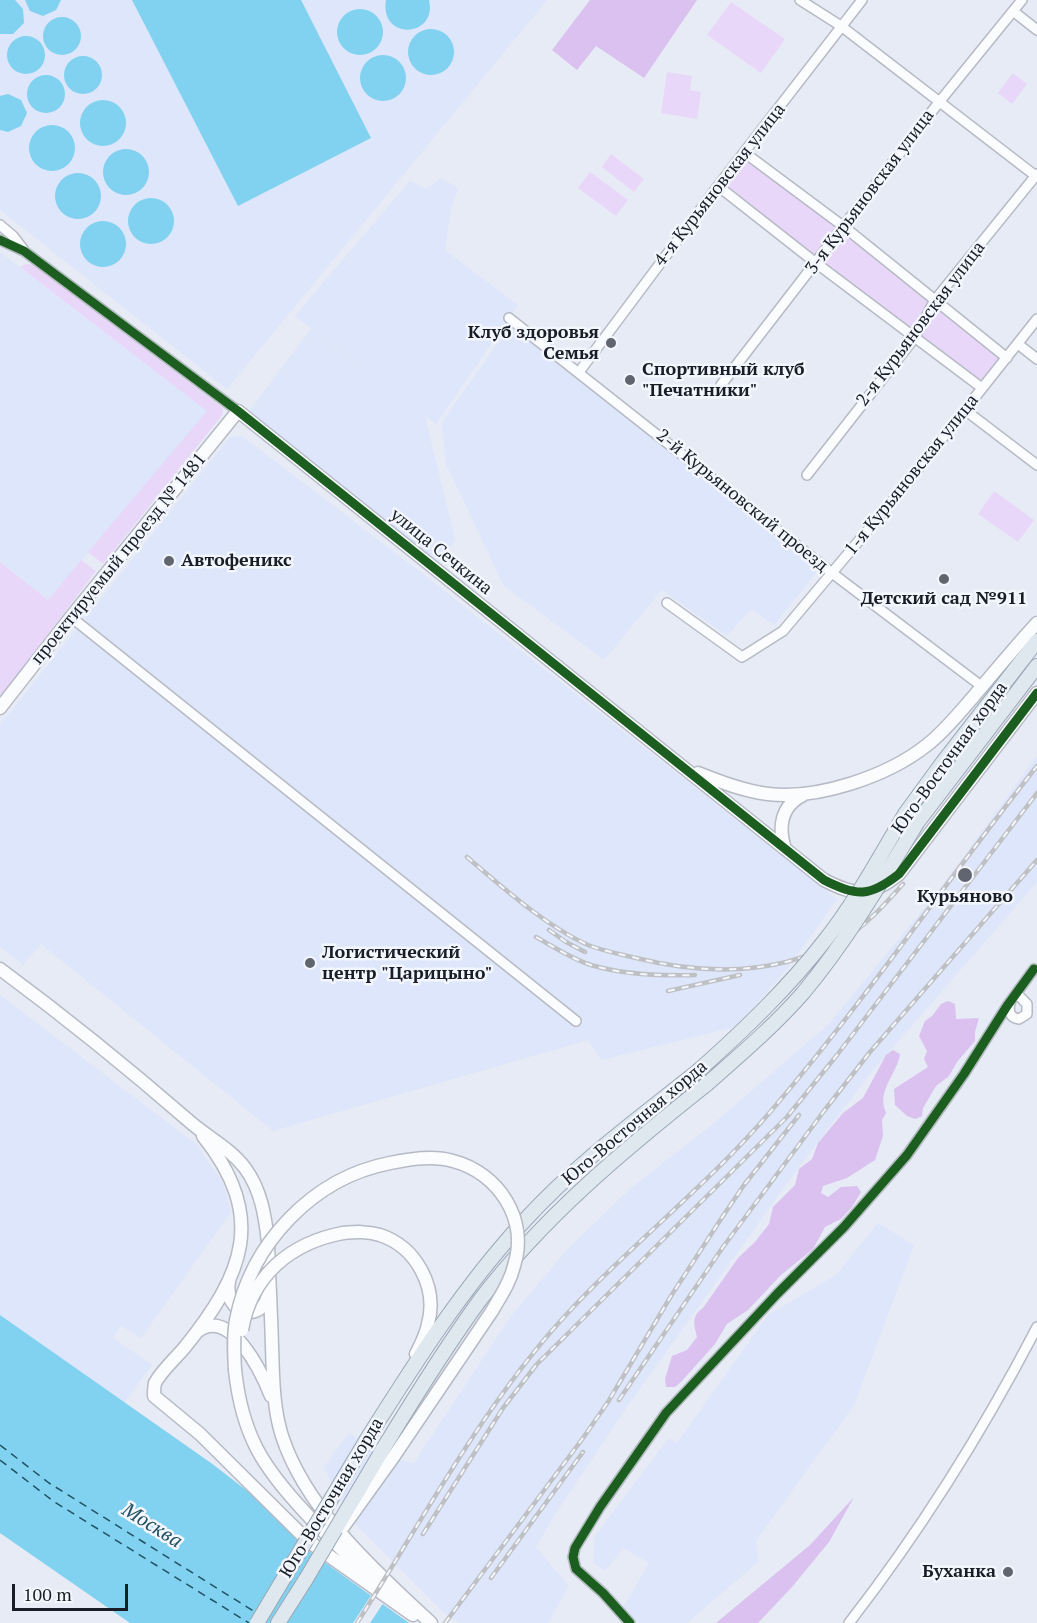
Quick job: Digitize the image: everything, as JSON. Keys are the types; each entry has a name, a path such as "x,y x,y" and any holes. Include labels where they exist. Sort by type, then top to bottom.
{"main road":[{"name":"Юго-Восточная хорда","path":"257,1623 367,1439 425,1348 467,1289 525,1220 568,1177 698,1071 790,983 828,937 854,899 905,814 1037,641"},
{"name":"Юго-Восточная хорда","path":"278,1623 389,1452 440,1357 470,1315 536,1235 580,1189 755,1042 802,994 840,946 917,823 1037,666"}],"street":[{"path":"800,0 842,26 1036,176"},
{"name":"4-я Курьяновская улица","path":"579,372 718,186 862,0"},
{"name":"3-я Курьяновская улица","path":"721,385 940,101 1022,0"},
{"path":"1013,11 1037,30"},
{"path":"744,153 843,226 1007,358"},
{"name":"2-я Курьяновская улица","path":"807,475 915,337 935,300 1036,176"},
{"path":"718,186 982,388"},
{"name":"улица Сечкина","path":"0,225 13,236 24,251"},
{"name":"улица Сечкина","path":"0,240 24,251 238,411 824,880 840,888 869,892 884,886 899,874 1037,693"},
{"name":"2-й Курьяновский проезд","path":"509,318 832,573 976,682"},
{"name":"1-я Курьяновская улица","path":"667,603 742,657 783,631 1037,319"},
{"path":"1018,344 1037,359"},
{"path":"965,410 1037,465"},
{"name":"проектируемый проезд № 1481","path":"0,708 238,411"},
{"path":"71,617 576,1021"},
{"path":"785,849 782,835 783,817 791,804 807,794 874,774 905,761 952,722 1037,623"},
{"path":"685,768 719,781 767,794 807,794"},
{"path":"0,969 194,1126 221,1144 244,1167 256,1186 266,1220 277,1414"},
{"path":"630,1623 603,1593 576,1569 574,1563 575,1548 600,1507 666,1413 777,1294 844,1227 907,1155 1034,969"},
{"path":"994,1027 1004,1020 1025,1017 1029,1011 1027,1004 1017,994"},
{"path":"1010,1003 1009,1011 1015,1019"},
{"path":"194,1126 223,1166 239,1204 243,1230 239,1257 230,1279 196,1332 156,1382 154,1396 200,1434 308,1541 412,1614 429,1623"},
{"path":"389,1452 492,1311 505,1290 515,1265 517,1230 513,1210 490,1179 474,1168 452,1160 430,1158 377,1166 351,1175 326,1188 289,1218 272,1238 257,1262 242,1295 235,1321 235,1370 242,1410 258,1451 270,1470 343,1551 385,1591 429,1623"},
{"path":"235,1370 243,1321 256,1290 274,1266 308,1242 343,1233 362,1232 394,1241 408,1251 425,1276 431,1306 429,1322 424,1338 398,1391"},
{"path":"230,1279 228,1294 231,1303 239,1310 248,1312 258,1310 265,1303 269,1283"},
{"path":"196,1332 214,1325 227,1329 235,1335 264,1377 294,1466 317,1502 352,1545 429,1623"},
{"path":"849,1623 908,1543 981,1430 1037,1327"}],"shaded area":[{"path":"0,0 547,0 227,389 0,210"},
{"path":"590,0 697,0 644,78 596,46 577,70 552,50"},
{"path":"731,2 785,39 761,73 707,35"},
{"path":"667,72 692,76 690,90 701,92 697,119 661,113"},
{"path":"1013,73 1027,84 1012,104 998,93"},
{"path":"611,154 644,179 634,192 602,167"},
{"path":"748,159 837,226 815,257 725,187"},
{"path":"590,172 628,200 616,216 578,188"},
{"path":"441,178 458,188 451,209 445,250 518,305 436,424 425,416 455,540 437,566 248,413 311,329 388,388 295,316 410,181 426,189"},
{"path":"844,231 930,300 913,332 820,262"},
{"path":"0,252 208,411 48,600 0,562"},
{"path":"26,264 35,265 223,408 223,414 103,564 88,552 207,411 20,267"},
{"path":"936,305 1003,359 983,383 920,336"},
{"path":"512,323 820,568 774,625 751,609 727,636 662,590 604,660 504,586 446,464 442,422"},
{"path":"242,436 419,571 837,899 790,965 738,1026 601,1060 588,1040 273,1131 41,944 23,965 0,947 0,725 230,437"},
{"path":"994,491 1034,520 1018,542 978,514"},
{"path":"81,560 96,571 0,697 0,562 48,600"},
{"path":"1037,756 1037,882 874,1069 798,1168 629,1404 554,1516 536,1547 569,1586 548,1623 460,1623 447,1616 349,1518 324,1467 349,1433 393,1459 414,1463 511,1316 567,1250 632,1187 707,1129 829,1024 935,895"},
{"path":"0,995 196,1144 223,1183 231,1212 141,1338 121,1326 113,1338 152,1365 124,1403 0,1315"},
{"path":"948,1001 955,1004 956,1019 979,1018 975,1041 957,1062 949,1076 936,1086 923,1108 922,1116 915,1119 907,1116 895,1105 894,1089 928,1067 924,1059 927,1051 919,1036 925,1021 941,1004"},
{"path":"893,1050 900,1054 885,1090 886,1113 882,1120 883,1136 875,1160 847,1178 823,1186 821,1193 828,1197 841,1187 857,1186 861,1192 852,1207 841,1219 825,1227 813,1249 781,1275 748,1310 727,1324 715,1344 681,1382 675,1387 666,1387 665,1379 672,1356 687,1350 697,1337 694,1324 697,1314 738,1258 769,1224 773,1207 795,1185 799,1169 812,1159 818,1143 843,1113 863,1098 886,1055"},
{"path":"878,1223 914,1245 854,1405 756,1541 758,1562 687,1623 639,1623 623,1608 649,1563 623,1548 604,1570 593,1563 595,1536 669,1438 677,1443 768,1315 836,1275"},
{"path":"854,1497 829,1542 792,1587 758,1623 716,1623 810,1545"}],"water":[{"path":"0,0 15,0 23,9 24,23 13,34 0,34"},
{"path":"25,0 61,0 56,10 43,16 30,11"},
{"path":"132,0 301,0 371,138 238,206"},
{"path":"386,0 429,0 429,13 425,22 418,28 408,30 399,28 391,23 386,13"},
{"path":"360,9 376,16 383,32 376,48 360,55 344,48 337,32 344,16"},
{"path":"62,17 75,23 81,36 75,49 62,55 49,49 43,36 49,23"},
{"path":"431,29 447,36 454,52 447,68 431,75 415,68 408,52 415,36"},
{"path":"26,36 39,42 45,55 39,68 26,74 13,68 7,55 13,42"},
{"path":"383,55 399,62 406,78 399,94 383,101 367,94 360,78 367,62"},
{"path":"83,56 96,62 102,75 96,88 83,94 70,88 64,75 70,62"},
{"path":"46,75 59,81 65,94 59,107 46,113 33,107 27,94 33,81"},
{"path":"8,94 21,100 27,113 21,126 8,132 0,130 0,96"},
{"path":"103,100 119,107 126,123 119,139 103,146 87,139 80,123 87,107"},
{"path":"52,125 68,132 75,148 68,164 52,171 36,164 29,148 36,132"},
{"path":"126,149 142,156 149,172 142,188 126,195 110,188 103,172 110,156"},
{"path":"78,173 94,180 101,196 94,212 78,219 62,212 55,196 62,180"},
{"path":"151,198 167,205 174,221 167,237 151,244 135,237 128,221 135,205"},
{"path":"103,221 119,228 126,244 119,260 103,267 87,260 80,244 87,228"},
{"name":"Москва","path":"0,1315 211,1463 250,1493 309,1551 409,1623 130,1623 0,1533"}],"pier":[{"path":"372,1594 384,1602 370,1623 353,1623"}],"ferry route":[{"path":"0,1445 49,1483 255,1612"},
{"path":"0,1460 53,1501 249,1623"}],"railway":[{"path":"357,1623 448,1475 522,1368 549,1334 603,1277 717,1168 771,1111 840,1027 1037,766"},
{"path":"423,1534 503,1408 537,1364 787,1117 1037,793"},
{"path":"467,857 540,917 588,945 662,964 715,969 768,966 819,951 860,928 903,884"},
{"path":"619,1400 723,1247 824,1111 870,1052 1037,860"},
{"path":"549,930 585,952"},
{"path":"536,937 577,960 616,971 695,975"},
{"path":"668,991 740,975"},
{"path":"445,1623 583,1438 608,1402 671,1296 721,1219 744,1185 799,1115"},
{"path":"491,1578 583,1452"}],"cycle path":[{"path":"0,240 24,251 238,411 824,880 836,886 863,892 880,887 899,874 1037,693"},
{"path":"630,1623 603,1593 576,1569 573,1557 575,1548 600,1507 666,1413 777,1294 844,1227 907,1155 1034,969"}],"place":[{"name":"Клуб здоровья Семья","path":"611,343"},
{"name":"Спортивный клуб \"Печатники\"","path":"630,380"},
{"name":"Автофеникс","path":"169,561"},
{"name":"Детский сад №911","path":"944,579"},
{"name":"Курьяново","path":"965,875"},
{"name":"Логистический центр \"Царицыно\"","path":"310,963"},
{"name":"Буханка","path":"1008,1572"}]}
